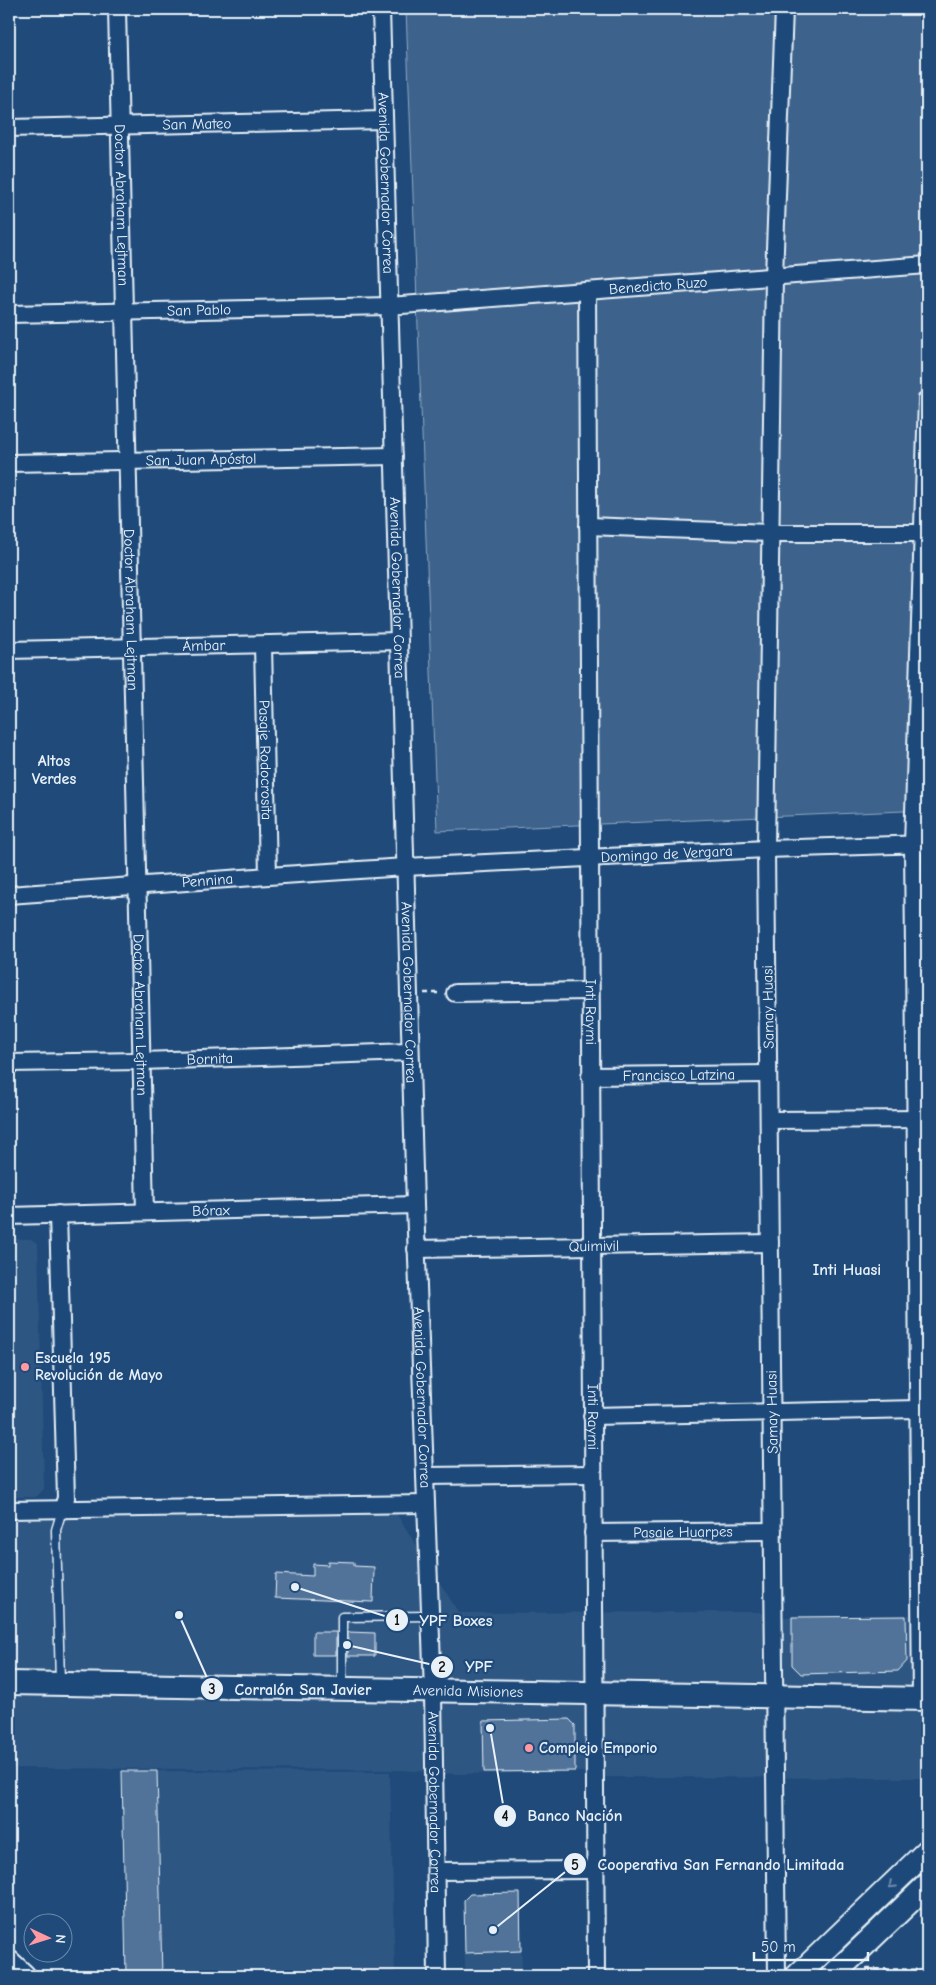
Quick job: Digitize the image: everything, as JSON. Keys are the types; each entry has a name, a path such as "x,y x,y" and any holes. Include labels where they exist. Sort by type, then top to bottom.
{"main road":[{"name":"Avenida Misiones","path":"9,1683 433,1692 924,1699"},
{"path":"797,1976 927,1851"},
{"path":"836,1973 927,1885"},
{"path":"9,1962 24,1976"}],"street":[{"name":"Doctor Abraham Lejtman","path":"117,9 145,1212"},
{"name":"Avenida Gobernador Correa","path":"381,9 416,1249 431,1616 437,1976"},
{"name":"Samay Huasi","path":"777,1976 766,849 774,276 784,9"},
{"name":"San Mateo","path":"9,128 384,120"},
{"name":"Benedicto Ruzo","path":"389,306 927,265"},
{"name":"Inti Raymi","path":"587,291 596,1976"},
{"name":"San Pablo","path":"9,314 389,306"},
{"path":"924,1699 918,1409 921,1119 920,844 927,400"},
{"name":"San Juan Apóstol","path":"9,462 394,456"},
{"path":"588,526 770,533 926,533"},
{"name":"Ámbar","path":"9,650 399,641"},
{"name":"Pasaje Rodocrosita","path":"263,645 268,876"},
{"name":"Domingo de Vergara","path":"405,868 766,849 920,844"},
{"name":"Pennina","path":"9,895 405,868"},
{"path":"455,993 590,991"},
{"name":"Bornita","path":"9,1063 141,1061 410,1052"},
{"name":"Francisco Latzina","path":"590,1076 768,1074"},
{"path":"769,1120 921,1119"},
{"name":"Bórax","path":"9,1216 415,1204"},
{"path":"58,1214 66,1498 62,1510"},
{"name":"Quimivil","path":"416,1249 770,1243"},
{"path":"592,1416 918,1409"},
{"path":"425,1476 593,1474"},
{"path":"9,1510 426,1504"},
{"name":"Pasaje Huarpes","path":"593,1533 773,1531"},
{"path":"436,1871 595,1870"}],"lane":[{"path":"60,1684 56,1530 62,1510"},
{"path":"342,1690 342,1617 431,1616"}],"path":[{"path":"409,993 455,993"},
{"path":"836,1973 927,1970"}],"shaded area":[{"path":"406,9 927,9 927,810 437,831"},
{"name":"Escuela 195 Revolución de Mayo","path":"9,1239 31,1239 38,1244 44,1489 36,1497 9,1497"},
{"path":"396,1513 459,1613 757,1612 785,1617 912,1615 927,1550 927,1778 606,1777 582,1772 455,1774 402,1770 9,1768 9,1520"},
{"path":"122,1771 390,1772 395,1976 126,1976"},
{"path":"520,1893 522,1976 465,1976 464,1900 470,1894"}],"building":[{"path":"328,1561 354,1562 354,1566 374,1567 373,1602 275,1598 276,1574 313,1576 313,1564 328,1565"},
{"path":"906,1616 907,1661 898,1671 801,1674 792,1665 792,1617"},
{"path":"313,1632 336,1632 336,1655 313,1655"},
{"path":"348,1632 375,1633 375,1656 348,1656"},
{"name":"Complejo Emporio","path":"569,1719 575,1725 575,1771 484,1772 483,1721"},
{"path":"122,1771 157,1771 162,1976 126,1976"},
{"path":"520,1893 521,1951 465,1953 464,1900 470,1894"}],"place":[{"name":"Escuela 195 Revolución de Mayo","path":"25,1367"},
{"name":"YPF Boxes","path":"295,1587"},
{"name":"Corralón San Javier","path":"179,1615"},
{"name":"YPF","path":"347,1645"},
{"name":"Banco Nación","path":"490,1728"},
{"name":"Complejo Emporio","path":"529,1748"},
{"name":"Cooperativa San Fernando Limitada","path":"493,1930"}],"district":[{"name":"Altos Verdes","path":"54,769"},
{"name":"Inti Huasi","path":"847,1269"}]}
